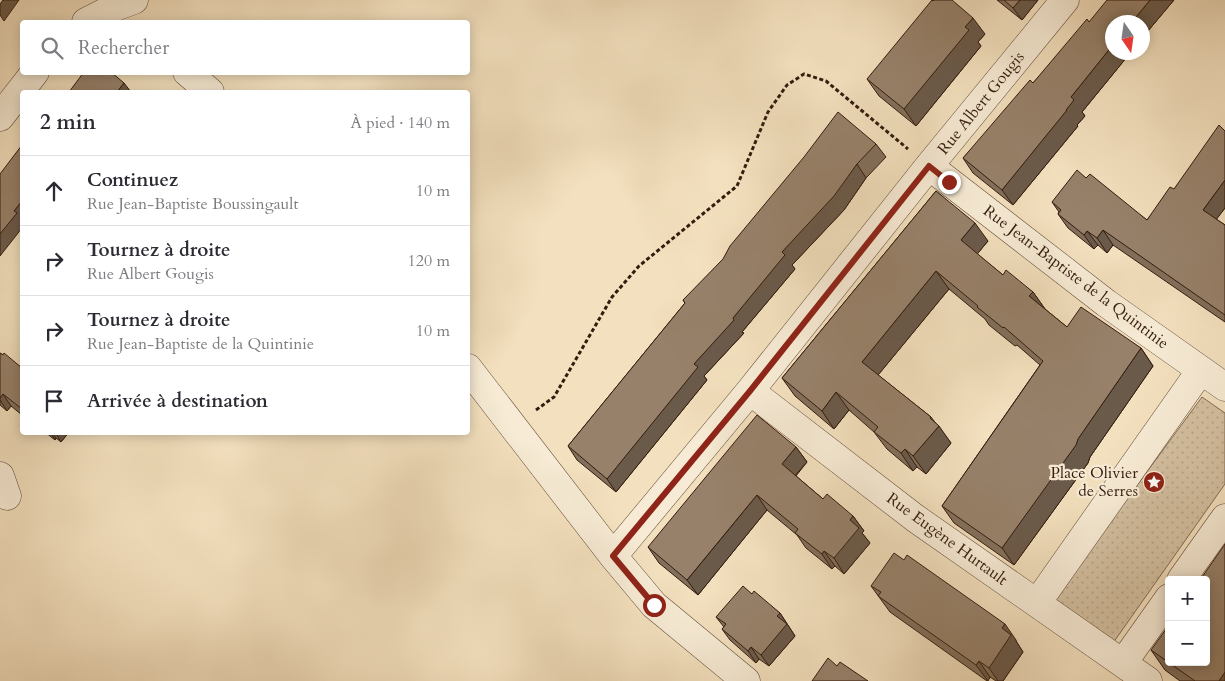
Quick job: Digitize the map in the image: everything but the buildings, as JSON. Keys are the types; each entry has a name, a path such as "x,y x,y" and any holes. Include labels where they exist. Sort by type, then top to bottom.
{"street":[{"name":"Rue Albert Gougis","path":"613,556 750,391 929,166 1065,0"},
{"path":"91,20 122,7"},
{"path":"21,90 33,75"},
{"path":"190,75 208,90"},
{"path":"0,117 20,91"},
{"name":"Rue Jean-Baptiste de la Quintinie","path":"929,166 1106,303 1225,387"},
{"path":"1037,603 1202,370"},
{"path":"470,371 613,556 654,605 746,681"},
{"name":"Rue Eugène Hurtault","path":"750,391 915,518 1148,681"},
{"path":"1184,576 1225,518"},
{"path":"1123,664 1165,604"}],"path":[{"path":"513,426 554,397 612,297 639,266 737,186 768,112 787,85 804,74 826,81 929,166"}],"shaded area":[{"path":"1202,397 1225,413 1225,484 1113,643 1054,598"}],"place":[{"name":"Place Olivier de Serres","path":"1154,482"}],"route":[{"path":"654,605 613,556 750,391 929,166 949,182"}]}
